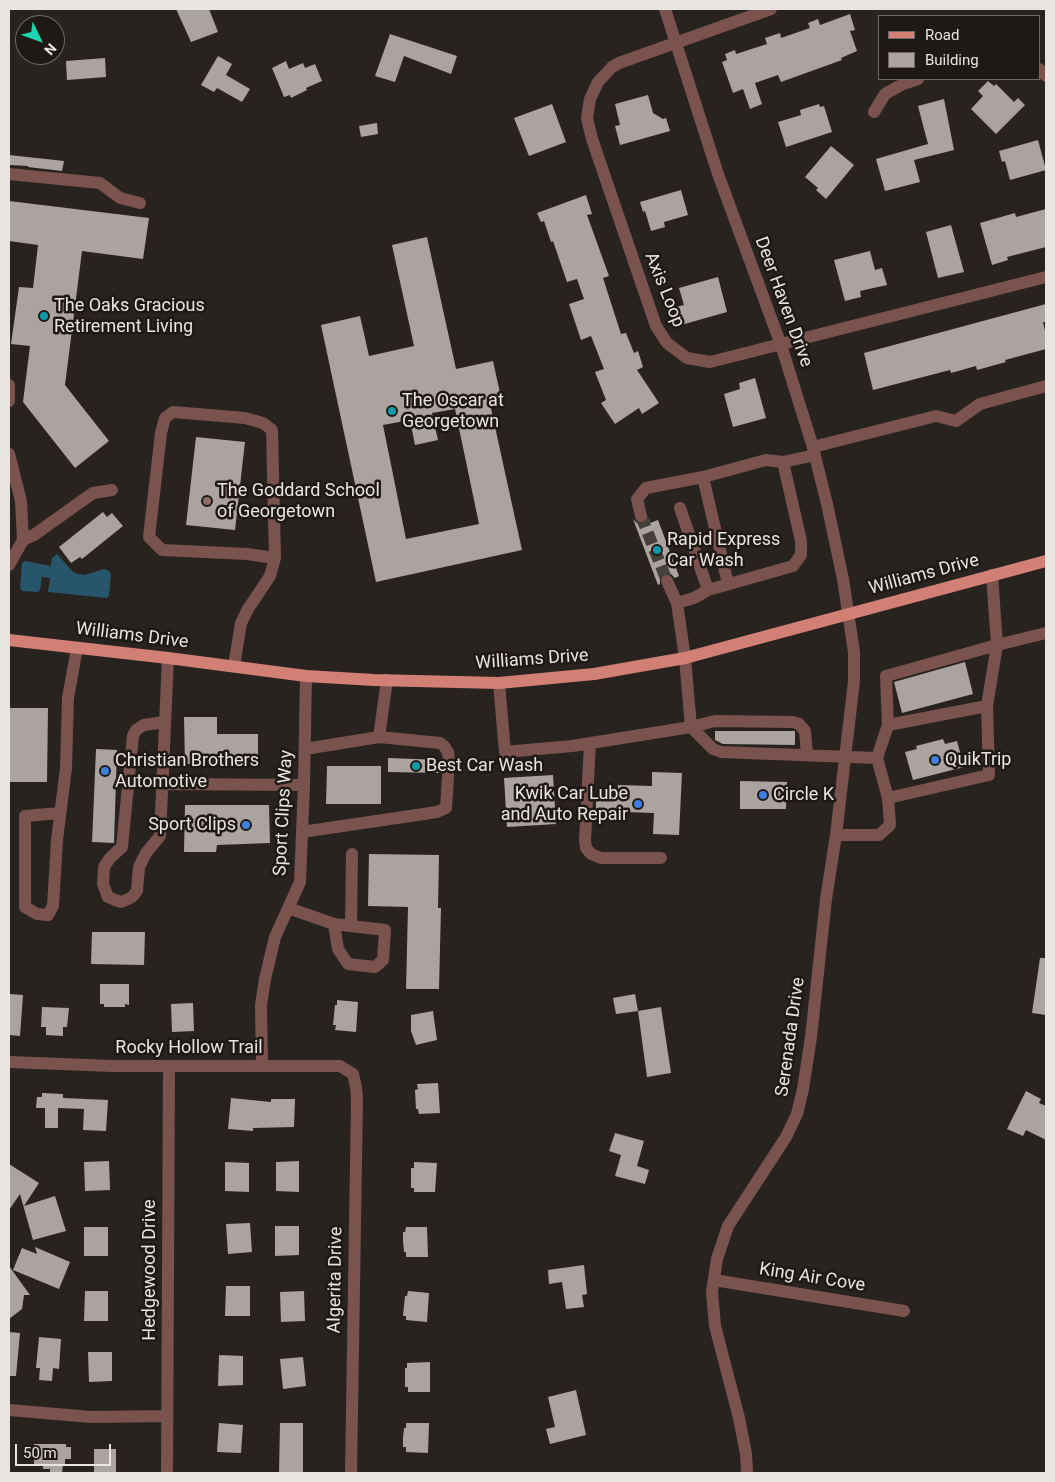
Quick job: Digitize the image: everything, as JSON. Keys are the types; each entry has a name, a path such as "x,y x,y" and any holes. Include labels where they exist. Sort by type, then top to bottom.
{"main road":[{"name":"Williams Drive","path":"9,640 306,676 499,683 594,674 685,658 1046,561"}],"street":[{"name":"Deer Haven Drive","path":"665,9 718,174 782,345 814,451 849,613"},
{"name":"Axis Loop","path":"771,9 676,41 619,63 612,67 593,90 587,118 592,139 656,326 667,343 681,355 700,362 719,361 1046,277"},
{"path":"874,112 885,94 916,80"},
{"path":"9,174 100,183 120,198 140,203"},
{"path":"9,385 9,401"},
{"path":"641,516 637,499 646,488 703,477 766,460 783,462 814,451 936,416 956,421 980,404 1046,386"},
{"path":"234,666 241,623 270,576 275,558 272,430 263,423 245,418 173,412 165,418 161,433 149,538 162,550 247,554 275,558"},
{"path":"9,454 22,502 23,540 9,566"},
{"path":"677,603 694,598 708,590 793,566 801,555 801,541 783,462"},
{"path":"703,477 728,584"},
{"path":"23,540 34,535 93,493 112,490"},
{"path":"680,508 708,590"},
{"path":"888,798 989,774 987,706 997,645 992,575"},
{"path":"667,581 677,603 685,658 691,727 713,749 721,752 877,758"},
{"name":"Serenada Drive","path":"747,1473 740,1418 715,1326 712,1292 717,1259 728,1226 777,1154 797,1114 804,1089 855,666 849,613"},
{"path":"836,835 879,835 890,825 888,798 877,758 888,724 886,676 1046,632"},
{"path":"60,813 25,816 24,907 36,914 48,915 52,906 66,768 68,698 77,648"},
{"path":"164,722 144,725 136,730 133,736 122,847 110,858 104,867 102,884 108,897 121,902 132,897 137,891 139,866 146,853 160,836 168,658"},
{"name":"Sport Clips Way","path":"262,1066 261,1005 265,979 275,937 300,882 306,676"},
{"path":"379,737 387,680"},
{"path":"499,683 505,752 590,743 691,727 715,721 793,722 799,724 805,731 807,755"},
{"path":"888,724 987,706"},
{"path":"302,832 437,812 446,808 450,760 444,746 440,743 379,737 305,749"},
{"path":"590,743 586,848 591,854 600,858 661,858"},
{"path":"162,784 304,785"},
{"path":"351,926 352,854"},
{"path":"288,908 334,924 385,930 383,960 375,968 348,964 338,949 334,924"},
{"name":"Rocky Hollow Trail","path":"9,1062 169,1067 340,1066 353,1074 356,1087"},
{"name":"Hedgewood Drive","path":"168,1473 169,1067"},
{"name":"Algerita Drive","path":"351,1473 356,1087"},
{"name":"King Air Cove","path":"714,1280 904,1311"},
{"path":"9,1410 91,1417 167,1416"}],"water":[{"path":"57,554 73,572 78,574 85,575 104,569 109,571 111,575 107,598 48,592 50,578 42,577 38,592 22,591 20,588 22,563 25,561 51,566 52,558"}],"building":[{"path":"176,9 209,9 218,32 191,42"},
{"path":"850,14 855,30 850,31 857,51 841,58 842,60 781,82 778,75 755,83 762,104 750,109 743,89 733,93 722,62 727,60 725,54 735,50 736,54 767,44 765,38 780,33 781,38 810,28 808,23 818,19 820,25"},
{"path":"390,34 457,56 451,74 404,56 395,82 375,76"},
{"path":"218,56 232,64 226,75 250,89 242,102 217,88 214,92 201,85"},
{"path":"105,58 106,77 67,80 66,61"},
{"path":"286,61 289,69 303,63 305,68 315,64 322,81 306,88 307,90 291,98 290,95 284,97 272,68"},
{"path":"988,81 994,86 996,84 1014,102 1018,98 1025,105 996,134 971,109 983,96 978,91"},
{"path":"648,95 653,113 663,119 666,118 670,131 620,145 615,126 620,125 615,104"},
{"path":"944,99 954,150 914,160 920,182 885,191 876,159 928,144 918,106"},
{"path":"552,104 566,142 529,156 514,118"},
{"path":"819,104 820,107 824,106 832,132 786,147 778,122 801,115 800,110"},
{"path":"377,123 378,134 361,137 359,126"},
{"path":"1038,140 1046,170 1010,180 1005,161 1002,162 999,151"},
{"path":"831,146 854,165 826,199 816,190 818,188 805,177"},
{"path":"9,155 64,161 62,171 9,165"},
{"path":"681,190 688,215 664,222 665,227 651,231 640,202"},
{"path":"586,195 592,214 587,215 609,276 603,278 621,334 626,333 634,353 638,351 643,367 637,370 659,403 642,414 639,408 615,424 601,403 606,400 595,372 604,369 591,336 581,340 569,304 584,299 577,279 567,282 553,241 551,242 544,221 541,222 537,213"},
{"name":"The Oaks Gracious Retirement Living","path":"9,201 149,218 143,259 82,251 65,385 109,441 75,468 23,402 30,346 11,344 19,287 33,288 38,245 9,241"},
{"path":"1046,209 1046,247 1007,257 1008,260 992,265 980,223 1015,213 1016,217"},
{"path":"951,225 964,272 938,278 926,232"},
{"name":"The Oscar at Georgetown","path":"427,237 456,369 493,361 502,402 490,404 522,550 376,582 321,325 360,316 369,356 414,346 392,245","holes":["455,409 479,524 406,539 383,425 410,420 415,445 438,440 432,413"]},
{"path":"870,251 875,270 882,268 887,285 860,291 861,297 845,301 834,260"},
{"path":"718,277 727,312 681,325 676,307 684,305 679,288"},
{"path":"1046,304 1046,322 1043,322 1046,335 1046,349 977,370 976,366 951,373 950,370 873,390 864,353"},
{"path":"755,378 766,418 733,427 724,394 740,389 739,383"},
{"path":"196,437 245,442 235,530 186,525"},
{"path":"103,512 107,517 112,513 123,526 82,559 80,557 71,563 59,547"},
{"name":"Rapid Express Car Wash","path":"633,519 638,524 642,524 649,519 650,523 658,520 679,576 675,578 671,574 664,573 660,577 660,584 658,585"},
{"name":"QuikTrip","path":"965,662 973,694 902,713 894,682"},
{"path":"9,708 48,708 47,782 9,782"},
{"path":"184,717 217,717 217,734 258,734 258,759 217,759 217,764 185,764"},
{"name":"Circle K","path":"715,731 795,731 795,745 723,744 715,740"},
{"name":"QuikTrip","path":"943,739 945,744 957,741 964,767 913,780 905,752 917,749 916,746"},
{"path":"96,749 117,750 114,843 92,842"},
{"name":"Best Car Wash","path":"388,758 441,760 440,773 388,772"},
{"path":"327,766 381,766 381,804 326,804"},
{"name":"Kwik Car Lube and Auto Repair","path":"652,772 682,773 679,835 653,834 654,813 596,811 596,796 617,796 618,785 652,786"},
{"path":"553,775 556,824 507,827 504,778"},
{"name":"Circle K","path":"740,781 787,782 786,809 740,809"},
{"path":"185,805 269,805 270,843 217,845 216,852 184,852"},
{"path":"369,854 439,855 438,908 441,908 439,989 406,989 408,907 368,906"},
{"path":"92,932 145,932 144,965 91,964"},
{"path":"1040,958 1046,958 1046,1015 1032,1013"},
{"path":"100,984 129,984 129,1005 125,1004 125,1007 104,1007 104,1004 100,1004"},
{"path":"9,994 23,995 20,1036 9,1035"},
{"path":"635,994 638,1011 616,1014 613,998"},
{"path":"337,1000 358,1002 356,1032 335,1030 336,1025 333,1025"},
{"path":"193,1003 194,1031 172,1032 171,1004"},
{"path":"42,1007 69,1008 67,1027 63,1027 63,1036 46,1035 46,1027 41,1027"},
{"path":"661,1007 671,1073 647,1077 638,1011"},
{"path":"433,1011 437,1040 416,1045 411,1031 411,1015"},
{"path":"438,1083 440,1113 419,1114 418,1109 416,1109 415,1090 418,1089 417,1084"},
{"path":"1026,1091 1041,1099 1039,1103 1046,1106 1046,1140 1026,1130 1023,1136 1007,1129"},
{"path":"42,1093 63,1094 63,1098 108,1100 106,1131 83,1130 84,1109 58,1108 58,1128 45,1128 45,1108 36,1108 37,1097 42,1097"},
{"path":"231,1098 271,1102 271,1099 295,1099 294,1127 253,1128 253,1131 228,1129"},
{"path":"615,1133 644,1141 637,1166 649,1170 645,1184 615,1176 621,1155 609,1151"},
{"path":"109,1161 110,1190 85,1191 84,1162"},
{"path":"299,1161 299,1192 276,1191 276,1162"},
{"path":"225,1162 249,1163 249,1192 225,1191"},
{"path":"414,1162 437,1163 435,1192 414,1192 414,1188 411,1188 411,1168 414,1168"},
{"path":"9,1164 39,1183 24,1206 55,1196 66,1231 33,1240 20,1194 9,1210"},
{"path":"250,1223 252,1252 228,1254 226,1224"},
{"path":"275,1226 299,1226 299,1255 275,1256"},
{"path":"84,1227 108,1227 108,1256 84,1256"},
{"path":"406,1227 427,1227 428,1257 406,1257 403,1232 405,1232"},
{"path":"35,1247 70,1262 59,1289 13,1270 22,1248 37,1254"},
{"path":"584,1265 587,1294 582,1295 584,1307 566,1309 562,1282 549,1284 548,1270"},
{"path":"9,1266 30,1295 24,1295 22,1309 9,1319"},
{"path":"226,1286 250,1286 250,1316 225,1316"},
{"path":"85,1291 108,1291 108,1321 84,1321"},
{"path":"304,1291 305,1321 281,1322 280,1292"},
{"path":"408,1291 429,1293 427,1322 406,1320 406,1316 403,1316 405,1296 407,1296"},
{"path":"9,1332 20,1333 16,1376 9,1376"},
{"path":"39,1337 61,1339 59,1369 53,1368 52,1381 39,1380 40,1368 36,1368"},
{"path":"88,1352 112,1352 112,1381 89,1382"},
{"path":"219,1355 243,1356 243,1385 218,1386"},
{"path":"303,1357 306,1386 283,1389 280,1359"},
{"path":"430,1362 430,1392 408,1392 408,1387 405,1387 405,1368 407,1368 407,1363"},
{"path":"576,1390 586,1435 550,1444 546,1429 555,1427 548,1397"},
{"path":"219,1423 243,1425 241,1453 217,1452"},
{"path":"280,1423 303,1423 303,1473 279,1473"},
{"path":"406,1423 429,1423 428,1453 406,1452 406,1447 403,1447 403,1438"},
{"path":"34,1444 66,1444 66,1447 71,1447 71,1459 65,1459 62,1473 50,1473 50,1469 43,1469 43,1465 34,1464 34,1458 28,1458 28,1446 34,1446"},
{"path":"94,1449 116,1449 116,1473 94,1473"}],"tunnel":[{"path":"641,516 667,581"}],"place":[{"name":"The Oaks Gracious Retirement Living","path":"44,316"},
{"name":"The Oscar at Georgetown","path":"392,411"},
{"name":"The Goddard School of Georgetown","path":"207,501"},
{"name":"Rapid Express Car Wash","path":"657,550"},
{"name":"QuikTrip","path":"935,760"},
{"name":"Best Car Wash","path":"416,766"},
{"name":"Christian Brothers Automotive","path":"105,771"},
{"name":"Circle K","path":"763,795"},
{"name":"Kwik Car Lube and Auto Repair","path":"638,804"},
{"name":"Sport Clips","path":"246,825"}]}
